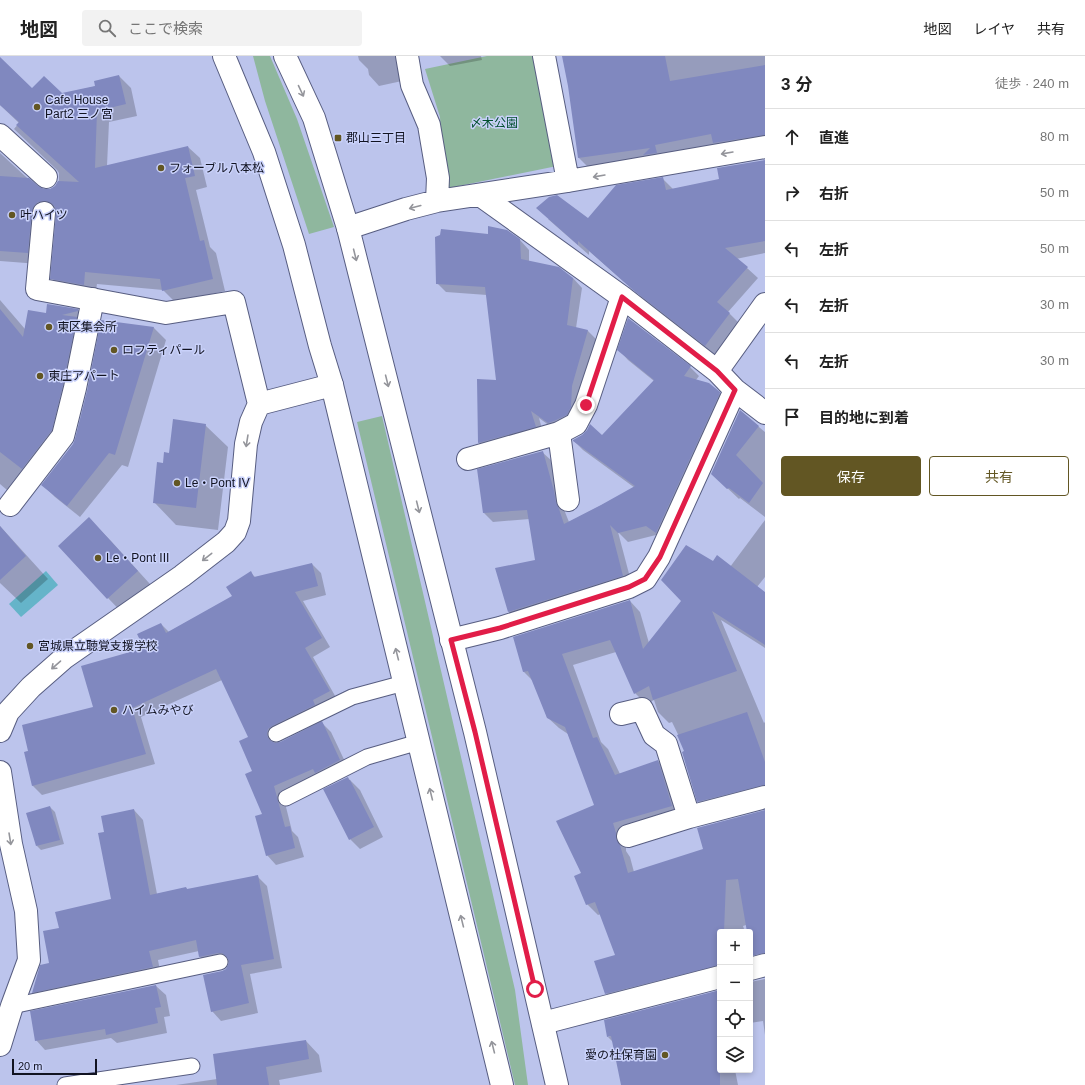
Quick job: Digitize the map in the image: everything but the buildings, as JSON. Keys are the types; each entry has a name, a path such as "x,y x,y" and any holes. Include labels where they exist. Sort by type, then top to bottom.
{"street":[{"path":"224,56 266,160 294,245 320,346 332,385 502,1085"},
{"path":"285,56 314,118 348,228 475,732 557,1085"},
{"path":"407,56 412,85 429,125 438,178 437,201"},
{"path":"544,56 568,181"},
{"path":"0,135 46,177"},
{"path":"348,228 406,209 437,201 568,181 765,146"},
{"path":"480,195 622,297 717,371 735,390 765,413"},
{"path":"0,731 8,712 31,686 64,658 182,576 226,542 235,532 239,521 246,444 251,422 259,404 234,302 166,313 37,289 44,213"},
{"path":"468,459 559,433 576,424 586,405 622,297"},
{"path":"10,505 63,436 75,388 92,299"},
{"path":"717,371 765,304"},
{"path":"259,404 332,385"},
{"path":"451,640 500,628 629,587 645,579 660,557 735,390"},
{"path":"559,433 568,500"},
{"path":"621,714 642,709 654,735 666,744 689,817"},
{"path":"0,772 11,844 26,911 29,960 12,1006 0,1045"},
{"path":"628,836 689,817 765,797"},
{"path":"753,968 765,965"},
{"path":"543,1023 717,978"}],"lane":[{"path":"276,734 352,697 404,683"},
{"path":"286,798 367,757 418,742"},
{"path":"12,1006 220,962"},
{"path":"65,1085 192,1066"}],"green space":[{"path":"253,56 270,56 297,119 334,227 309,234 265,101"},
{"name":"〆木公園","path":"487,56 537,56 557,166 449,188 442,150 440,117 425,69"},
{"path":"382,416 515,990 528,1085 515,1085 357,422"}],"shaded area":[{"path":"46,571 58,585 21,617 9,604"}],"place":[{"name":"Cafe House Part2 三ノ宮","path":"37,107"},
{"name":"郡山三丁目","path":"338,138"},
{"name":"フォーブル八本松","path":"161,168"},
{"name":"叶ハイツ","path":"12,215"},
{"name":"東区集会所","path":"49,327"},
{"name":"ロフティパール","path":"114,350"},
{"name":"東庄アパート","path":"40,376"},
{"name":"Le・Pont IV","path":"177,483"},
{"name":"Le・Pont III","path":"98,558"},
{"name":"宮城県立聴覚支援学校","path":"30,646"},
{"name":"ハイムみやび","path":"114,710"},
{"name":"愛の杜保育園","path":"665,1055"}],"route":[{"path":"535,989 475,732 451,640 500,628 629,587 645,579 660,557 735,390 717,371 622,297 586,405"}]}
